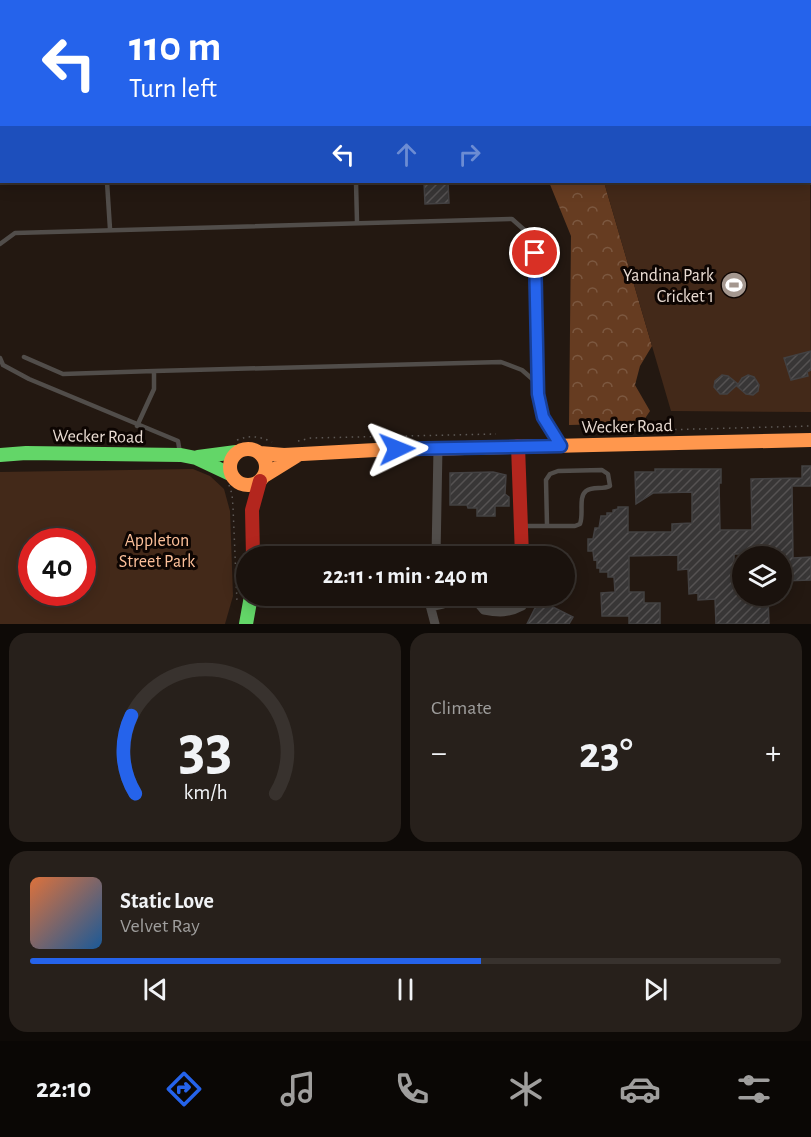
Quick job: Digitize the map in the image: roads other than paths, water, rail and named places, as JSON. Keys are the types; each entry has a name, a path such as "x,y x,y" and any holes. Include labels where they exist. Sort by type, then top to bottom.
{"street":[{"name":"Wecker Road","path":"196,458 248,448 269,455 438,448 811,440"},
{"path":"518,446 521,546"},
{"path":"436,546 438,448"},
{"path":"236,452 230,462 234,478 252,510"},
{"name":"Wecker Road","path":"0,455 26,453 181,455 196,458 249,485 300,454"},
{"path":"253,546 252,510 266,464 260,453"},
{"path":"246,624 249,606"},
{"path":"430,606 435,624"},
{"path":"481,606 484,610 497,613 512,612 522,606"}],"lane":[{"path":"107,183 110,229"},
{"path":"356,183 357,222"},
{"path":"0,244 15,233 512,219 530,235 535,253 538,384 543,417 561,446"},
{"path":"24,357 63,374 501,362 522,370 538,384"},
{"path":"0,358 3,365 29,380 178,441 181,455"},
{"path":"137,426 154,389 154,371"},
{"path":"520,526 575,526 580,524 582,498 585,492 610,486 608,474 602,470 558,471 550,474 546,480 547,525"}],"place":[{"name":"Yandina Park Cricket 1","path":"734,285"}],"park label":[{"name":"Appleton Street Park","path":"157,550"}]}
